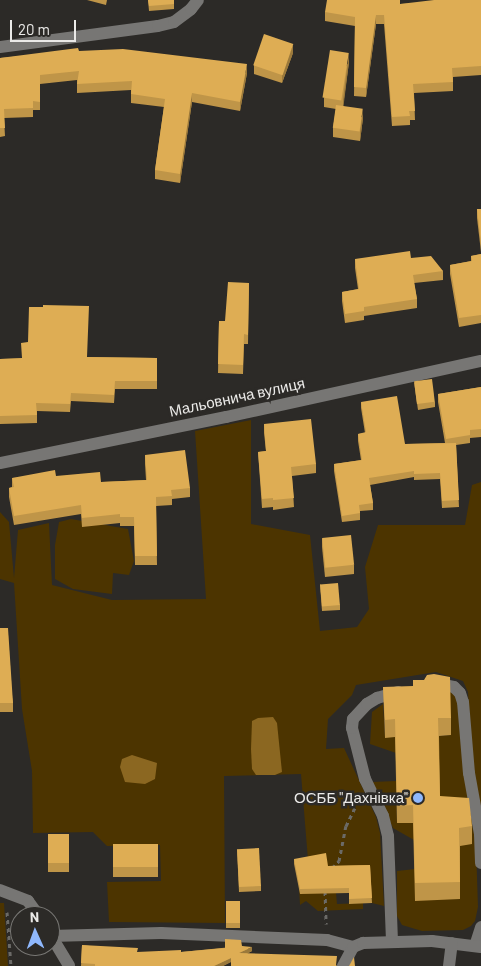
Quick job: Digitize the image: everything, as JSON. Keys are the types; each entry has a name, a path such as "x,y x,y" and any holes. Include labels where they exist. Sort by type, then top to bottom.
{"street":[{"path":"0,47 158,26 179,19 198,0"},
{"name":"Мальовнича вулиця","path":"0,463 226,417 481,361"},
{"path":"392,941 388,836 383,816 370,789 357,754 352,728 354,719 367,704 377,698 431,683 454,687 460,694 463,702 468,773 480,834 481,863"},
{"path":"4,891 28,901 32,906"},
{"path":"60,935 161,933 327,940 353,947 364,943 392,941 478,946 481,927"},
{"path":"450,966 452,943"},
{"path":"343,966 353,947"},
{"path":"60,951 69,966"}],"path":[{"path":"329,872 339,861 350,814 370,789"},
{"path":"325,888 327,940"},
{"path":"4,891 11,966"}],"shaded area":[{"path":"251,420 251,524 310,535 320,631 357,627 369,609 365,567 378,525 465,525 472,485 481,482 481,810 472,759 468,692 463,681 436,672 356,685 352,695 328,719 326,749 344,748 376,817 380,833 384,906 372,903 370,870 336,893 337,904 363,903 363,909 318,911 306,901 300,905 299,888 308,860 301,774 224,776 225,923 109,922 107,882 161,881 160,845 107,846 93,832 33,833 32,771 22,709 14,583 0,579 0,512 9,522 14,578 18,530 49,523 52,585 112,600 206,599 195,431"},
{"path":"71,519 128,529 134,561 129,575 113,573 112,594 73,589 55,579 55,545 59,522"},
{"path":"432,684 457,695 476,847 478,907 475,921 471,926 463,930 422,931 402,925 397,916 397,871 415,869 440,814 438,736 451,735"},
{"path":"383,704 385,737 395,737 396,753 370,744 372,712"},
{"path":"273,717 277,723 282,772 275,775 256,775 252,769 252,721 258,718"},
{"path":"132,755 157,763 155,779 145,784 125,782 120,767 122,759"},
{"path":"396,781 397,823 414,823 414,840 393,828 372,782"},
{"path":"0,903 4,903 8,966 0,966"}],"building":[{"path":"148,0 174,0 174,4 149,6"},
{"path":"327,0 400,0 400,4 434,0 481,0 481,66 452,68 453,82 413,84 415,111 409,111 410,116 392,117 384,15 376,15 366,88 354,87 355,17 325,12"},
{"path":"264,34 293,44 283,75 253,65"},
{"path":"78,48 79,51 123,49 247,64 240,102 192,93 180,174 155,170 165,99 131,94 132,81 77,84 79,71 40,75 40,102 33,101 33,108 4,109 5,128 0,128 0,58"},
{"path":"330,50 349,53 341,100 322,97"},
{"path":"336,105 363,109 360,132 333,128"},
{"path":"477,209 481,209 481,243"},
{"path":"410,251 411,258 431,256 443,271 413,275 417,299 364,307 364,311 345,314 342,292 359,289 355,259"},
{"path":"481,254 481,315 459,318 450,265 472,261 471,256"},
{"path":"228,282 249,283 248,335 244,334 243,365 218,364 219,321 225,321"},
{"path":"43,305 89,306 87,357 157,358 157,381 115,381 114,395 71,393 70,404 36,403 37,415 0,416 0,359 22,358 21,343 28,342 29,307 43,307"},
{"path":"432,379 435,402 417,404 414,381"},
{"path":"481,387 481,429 470,430 470,435 446,439 438,394"},
{"path":"397,396 405,444 456,443 459,500 442,501 440,473 414,474 414,471 369,478 373,503 359,505 360,513 342,516 334,464 362,460 358,434 366,432 361,402"},
{"path":"311,419 316,464 291,467 294,498 262,499 258,452 266,451 264,424"},
{"path":"185,450 190,488 171,490 172,496 156,497 157,556 135,556 134,517 120,517 120,514 82,518 81,505 14,516 9,488 14,487 12,478 55,470 56,476 100,472 101,482 147,480 145,455"},
{"path":"351,535 354,565 325,568 322,538"},
{"path":"338,583 340,605 322,606 320,585"},
{"path":"0,628 8,628 13,703 0,703"},
{"name":"ОСББ \"Дахнівка\"","path":"434,674 450,677 451,718 438,718 440,796 469,798 472,826 459,828 460,882 415,883 413,805 397,806 395,719 385,720 383,687 413,686 413,680 424,680 427,675"},
{"path":"48,834 69,834 69,863 48,863"},
{"path":"113,844 158,844 158,867 113,867"},
{"path":"259,848 261,886 239,887 237,849"},
{"path":"326,853 328,866 370,865 372,898 349,899 349,888 300,889 294,859"},
{"path":"226,901 240,901 240,923 226,923"},
{"path":"225,939 241,940 242,946 252,947 239,953 337,956 337,966 231,966 231,958 214,966 95,966 95,964 81,963 82,945 138,948 137,952 181,950 181,952 225,948"},
{"path":"354,957 355,966 349,966"}],"place":[{"name":"ОСББ \"Дахнівка\"","path":"418,798"}]}
